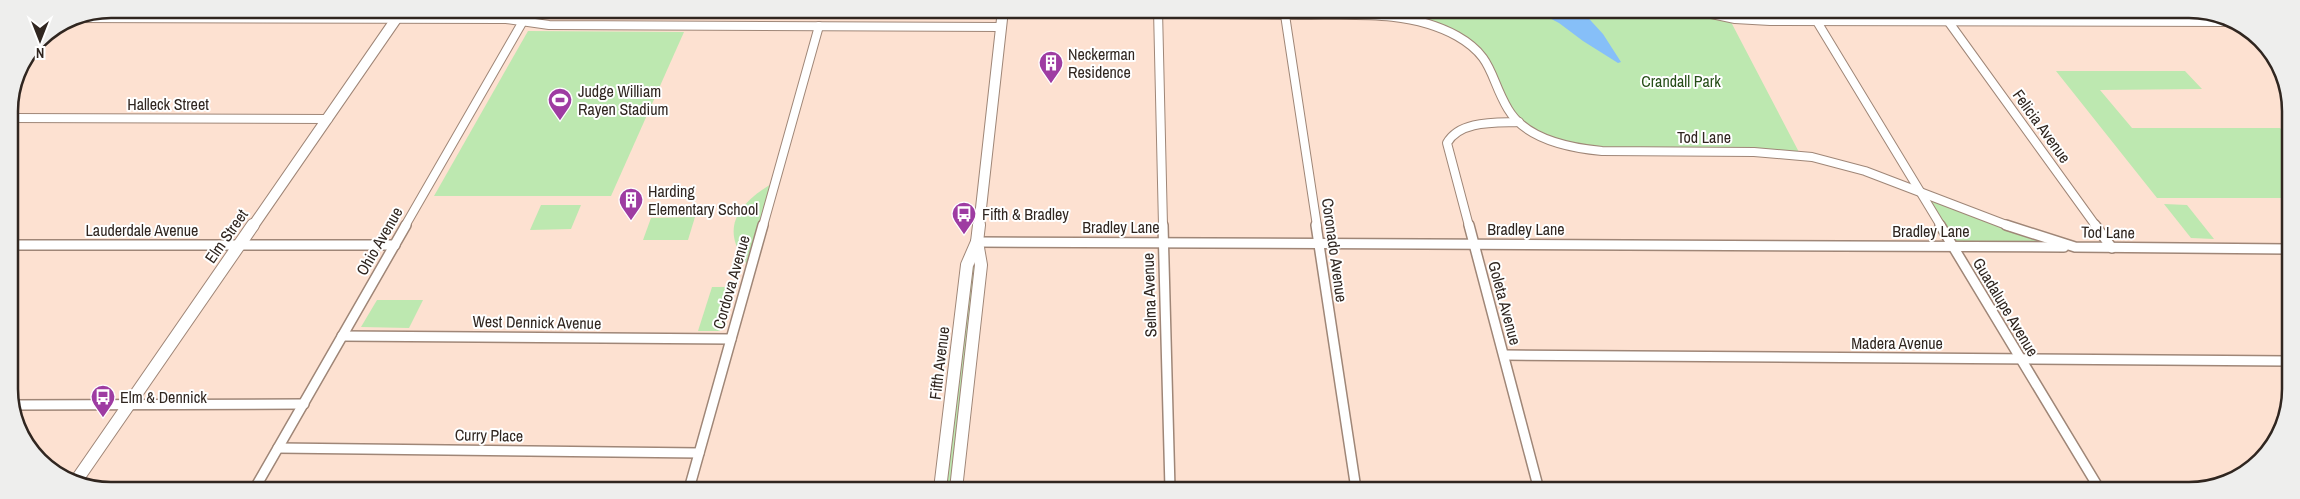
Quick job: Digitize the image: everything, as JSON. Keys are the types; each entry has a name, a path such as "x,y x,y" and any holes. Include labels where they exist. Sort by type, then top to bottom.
{"street":[{"name":"Elm Street","path":"80,476 396,18"},
{"path":"485,18 549,25 1001,27"},
{"name":"Ohio Avenue","path":"258,482 525,18"},
{"name":"Fifth Avenue","path":"957,482 981,265 977,242 1002,18"},
{"name":"Selma Avenue","path":"1159,18 1170,481"},
{"name":"Coronado Avenue","path":"1285,18 1355,481"},
{"name":"Tod Lane","path":"1400,18 1419,21 1446,31 1475,48 1488,62 1508,109 1519,122 1552,141 1581,149 1790,154 1843,164 1918,190 2012,227 2075,247 2282,249"},
{"path":"1736,18 1752,21 2220,22"},
{"name":"Guadalupe Avenue","path":"1815,18 2095,481"},
{"name":"Felicia Avenue","path":"1948,21 2112,248"},
{"name":"Cordova Avenue","path":"691,482 819,26"},
{"name":"Halleck Street","path":"18,118 328,118"},
{"name":"Goleta Avenue","path":"1519,122 1462,128 1449,137 1448,148 1537,481"},
{"name":"Fifth Avenue","path":"941,482 967,265 977,242"},
{"name":"Bradley Lane","path":"977,242 2075,247"},
{"name":"Lauderdale Avenue","path":"18,245 395,245"},
{"name":"West Dennick Avenue","path":"342,336 731,339"},
{"name":"Madera Avenue","path":"1504,355 2282,360"},
{"path":"19,405 304,404"},
{"name":"Curry Place","path":"278,448 699,453"}],"green space":[{"name":"Crandall Park","path":"1348,18 1718,18 1731,22 1801,156 1602,151 1567,146 1519,122 1475,48 1419,21"},
{"name":"Judge William Rayen Stadium","path":"528,31 684,32 611,196 434,196"},
{"path":"2056,71 2185,71 2202,89 2100,90 2132,128 2280,128 2282,130 2282,198 2157,198"},
{"path":"776,181 751,269 735,242 734,230 736,219 742,208 751,199"},
{"path":"1918,190 2075,247 1952,246"},
{"path":"2164,204 2187,205 2214,239 2191,238"},
{"path":"541,205 581,205 571,229 530,230"},
{"path":"695,217 688,240 643,240 651,218"},
{"path":"977,242 957,482 941,482 967,265"},
{"path":"712,287 733,287 720,331 698,331"},
{"path":"377,300 423,300 409,328 361,327"}],"water":[{"path":"1549,18 1588,18 1603,34 1621,62 1618,63 1583,41"}],"place":[{"name":"Neckerman Residence","path":"1051,84"},
{"name":"Judge William Rayen Stadium","path":"560,121"},
{"name":"Harding Elementary School","path":"631,221"},
{"name":"Fifth & Bradley","path":"964,235"},
{"name":"Elm & Dennick","path":"103,418"}]}
